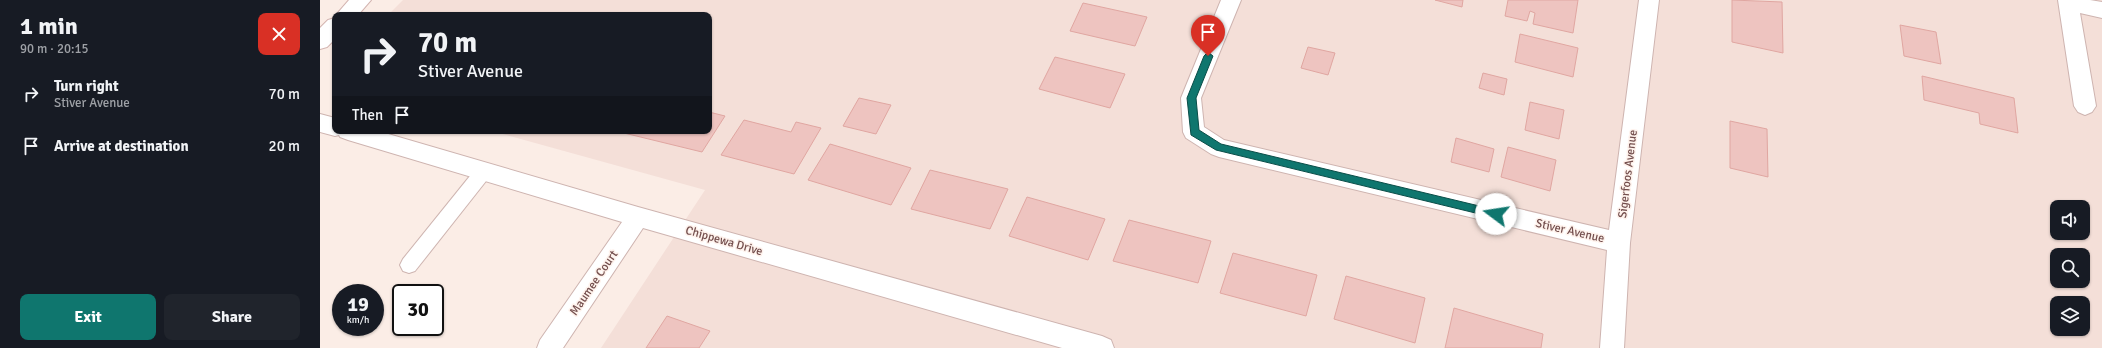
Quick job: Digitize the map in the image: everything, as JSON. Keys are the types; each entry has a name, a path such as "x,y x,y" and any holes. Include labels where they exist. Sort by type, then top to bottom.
{"street":[{"path":"349,12 361,0"},
{"name":"Stiver Avenue","path":"1231,0 1191,98 1194,132 1213,144 1226,150 1619,243"},
{"name":"Sigerfoos Avenue","path":"1612,348 1619,243 1649,0"},
{"path":"2085,106 2068,1 2102,10"},
{"path":"320,41 332,29"},
{"path":"320,123 332,126"},
{"name":"Chippewa Drive","path":"358,134 638,217 1102,348"},
{"name":"Maumee Court","path":"549,348 638,217"}],"lane":[{"path":"410,265 484,171"}],"shaded area":[{"path":"403,0 2102,0 2102,348 601,348 705,190 503,134 712,134 712,12 391,12"}],"building":[{"path":"1435,0 1463,0 1462,7"},
{"path":"1508,0 1578,0 1573,33 1533,24 1535,13 1530,11 1527,21 1505,16"},
{"path":"1732,0 1782,2 1783,53 1732,42"},
{"path":"1083,3 1147,17 1135,46 1070,31"},
{"path":"1900,25 1936,32 1941,64 1904,56"},
{"path":"1520,34 1578,48 1573,77 1515,62"},
{"path":"1308,47 1335,53 1328,75 1301,68"},
{"path":"1055,57 1125,74 1110,108 1039,89"},
{"path":"1483,73 1507,79 1504,95 1479,88"},
{"path":"1922,76 2014,98 2018,133 1980,124 1979,113 1924,100"},
{"path":"859,98 891,105 876,134 843,126"},
{"path":"1530,102 1564,110 1559,139 1525,130"},
{"path":"712,113 725,116 702,152 628,134 712,134"},
{"path":"744,120 791,132 796,122 821,128 794,174 721,155"},
{"path":"1730,121 1767,129 1768,177 1730,168"},
{"path":"1456,138 1494,149 1489,172 1451,162"},
{"path":"830,144 911,168 891,205 808,180"},
{"path":"1508,147 1556,160 1550,191 1501,177"},
{"path":"930,170 1008,189 990,229 911,209"},
{"path":"1027,197 1105,219 1088,260 1009,236"},
{"path":"1129,220 1211,241 1198,283 1113,261"},
{"path":"1233,253 1317,275 1306,316 1220,293"},
{"path":"1346,276 1425,298 1415,343 1334,319"},
{"path":"1454,308 1543,334 1541,348 1445,348"},
{"path":"667,316 710,331 699,348 646,348"}],"route":[{"path":"1208,56 1191,98 1194,132 1219,148 1496,214"}]}
